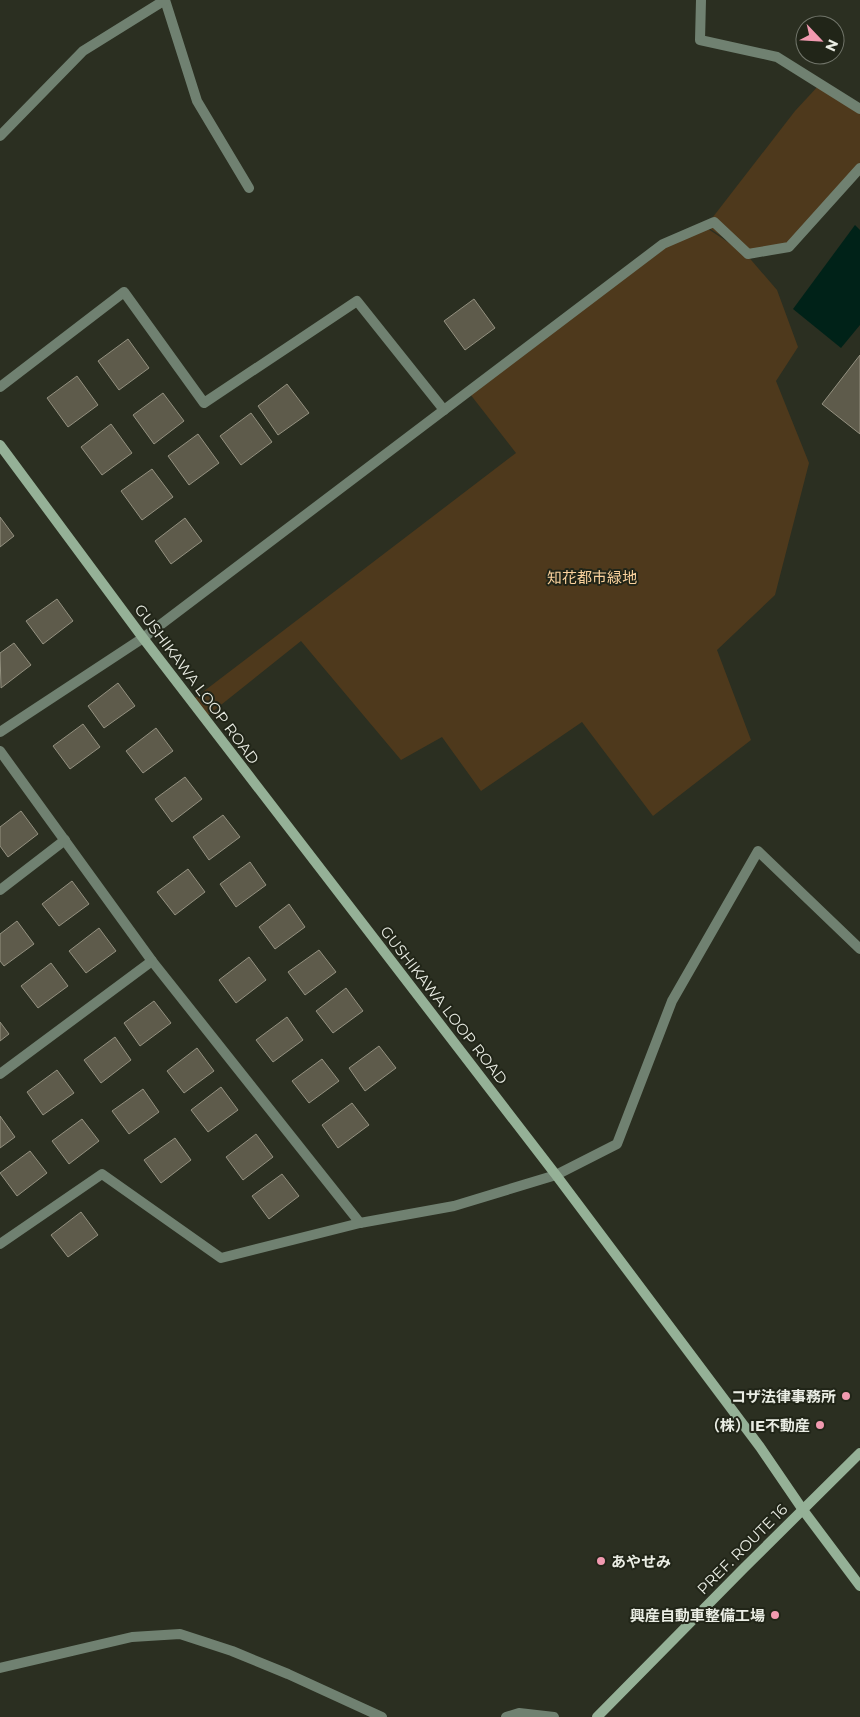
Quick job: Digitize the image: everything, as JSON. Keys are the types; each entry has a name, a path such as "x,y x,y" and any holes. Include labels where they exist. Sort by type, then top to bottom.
{"main road":[{"name":"GUSHIKAWA LOOP ROAD","path":"0,444 143,638 556,1175 760,1448 803,1510 860,1586"},
{"name":"PREF. ROUTE 16","path":"597,1717 860,1453"}],"street":[{"path":"0,136 83,51 165,0 197,101 249,188"},
{"path":"701,0 700,40 777,57 860,108"},
{"path":"0,732 143,638 663,244 714,222 748,254 789,247 860,168"},
{"path":"0,387 124,292 204,403 357,301 444,410"},
{"path":"0,751 152,961 360,1223"},
{"path":"0,890 65,840"},
{"path":"0,1244 102,1174 221,1258 360,1223 454,1206 556,1175 618,1144 672,1001 758,851 860,949"},
{"path":"0,1074 152,961"},
{"path":"0,1668 132,1637 180,1634 248,1657 382,1717"},
{"path":"506,1717 519,1713 554,1717"}],"green space":[{"path":"820,84 860,109 860,168 789,247 748,254 706,226 795,111"},
{"name":"知花都市緑地","path":"702,225 746,254 777,290 798,347 776,381 809,463 775,595 717,650 751,740 653,816 582,722 481,791 442,737 401,760 301,641 202,720 191,701 516,453 470,394 665,244"}],"shaded area":[{"path":"855,225 860,230 860,325 841,348 793,309"}],"building":[{"path":"474,299 495,328 465,350 444,321"},
{"path":"128,339 149,368 119,390 98,361"},
{"path":"860,355 860,434 822,404"},
{"path":"77,376 98,405 68,427 47,398"},
{"path":"287,384 309,413 278,435 258,406"},
{"path":"163,393 184,421 154,444 133,415"},
{"path":"251,413 272,442 241,465 220,436"},
{"path":"111,424 132,453 102,475 81,447"},
{"path":"198,434 219,463 189,485 168,456"},
{"path":"152,469 173,497 142,520 121,491"},
{"path":"0,517 14,536 0,547"},
{"path":"185,518 202,541 171,564 155,541"},
{"path":"57,599 73,621 43,644 26,621"},
{"path":"14,643 31,665 1,688 0,653"},
{"path":"118,683 135,706 104,728 88,706"},
{"path":"83,724 100,747 70,769 53,746"},
{"path":"156,728 173,751 143,773 126,751"},
{"path":"185,777 202,799 172,822 155,799"},
{"path":"21,811 38,834 8,857 0,846 0,827"},
{"path":"223,815 240,837 209,860 193,837"},
{"path":"250,862 266,885 236,907 220,884"},
{"path":"188,869 205,892 175,915 157,892"},
{"path":"72,881 89,904 59,926 42,904"},
{"path":"289,904 305,927 275,949 259,927"},
{"path":"17,921 34,944 4,966 0,961 0,934"},
{"path":"99,928 116,951 86,973 69,951"},
{"path":"319,950 336,972 305,995 288,972"},
{"path":"249,957 266,980 236,1003 219,980"},
{"path":"51,963 68,986 38,1008 21,986"},
{"path":"346,988 363,1011 333,1033 316,1011"},
{"path":"154,1001 171,1023 140,1046 124,1023"},
{"path":"287,1017 303,1040 273,1062 256,1040"},
{"path":"0,1022 9,1034 0,1041"},
{"path":"115,1037 131,1060 101,1083 84,1060"},
{"path":"379,1046 396,1068 365,1091 349,1068"},
{"path":"197,1048 214,1071 184,1093 167,1071"},
{"path":"322,1059 339,1081 309,1103 292,1081"},
{"path":"57,1070 74,1093 43,1115 27,1092"},
{"path":"221,1087 238,1110 208,1132 191,1110"},
{"path":"143,1089 159,1112 129,1134 112,1111"},
{"path":"352,1103 369,1125 338,1148 322,1125"},
{"path":"0,1116 15,1137 0,1148"},
{"path":"82,1119 99,1141 69,1164 52,1141"},
{"path":"256,1134 273,1157 243,1180 226,1157"},
{"path":"175,1138 191,1160 161,1183 144,1160"},
{"path":"30,1151 47,1173 17,1196 0,1173"},
{"path":"282,1174 299,1196 269,1219 252,1196"},
{"path":"81,1212 98,1235 68,1257 51,1235"}],"place":[{"name":"コザ法律事務所","path":"846,1396"},
{"name":"（株）IE不動産","path":"820,1425"},
{"name":"あやせみ","path":"601,1561"},
{"name":"興産自動車整備工場","path":"775,1615"}]}
